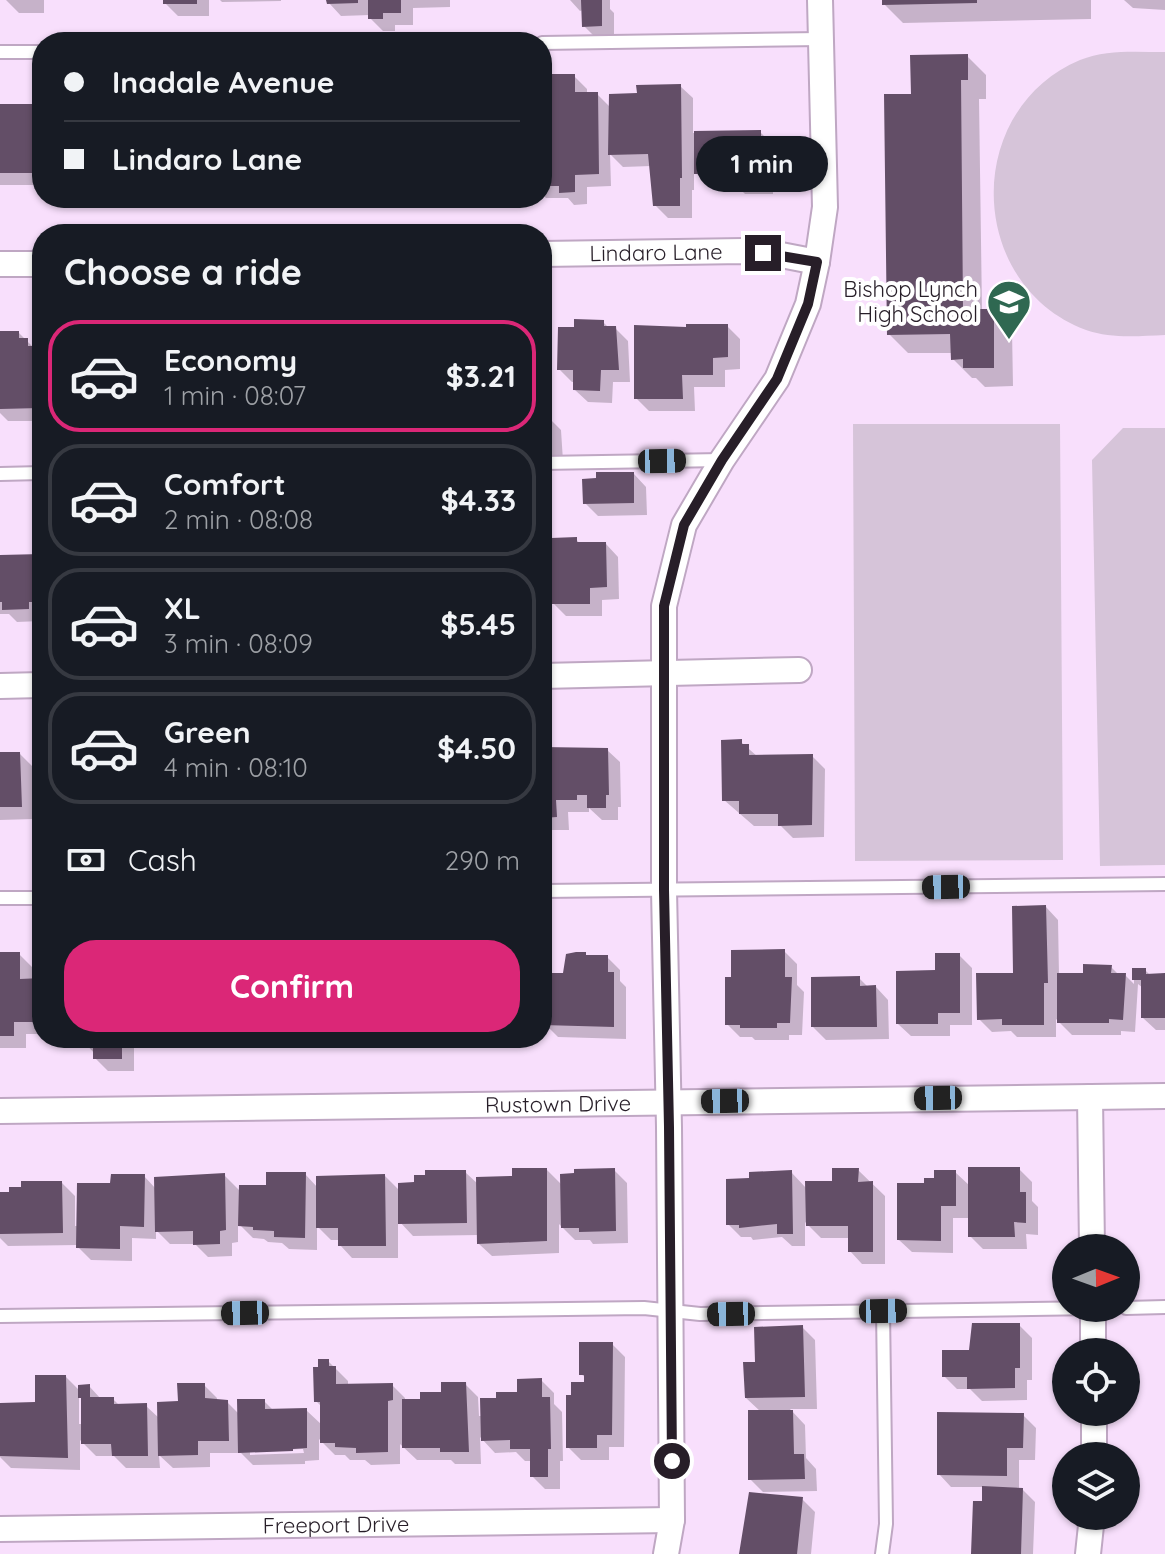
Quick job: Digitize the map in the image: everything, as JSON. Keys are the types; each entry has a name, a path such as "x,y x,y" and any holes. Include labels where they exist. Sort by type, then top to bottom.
{"street":[{"path":"666,1554 672,1520 664,890 664,606 684,525 722,460 777,379 808,304 825,207 820,0"},
{"name":"Lindaro Lane","path":"552,254 744,251 817,262"},
{"path":"0,264 32,264"},
{"path":"552,676 799,670"},
{"path":"0,686 32,685"},
{"name":"Rustown Drive","path":"0,1111 1165,1096"},
{"path":"1090,1097 1092,1234"},
{"name":"Freeport Drive","path":"0,1529 672,1520"},
{"path":"1088,1554 1091,1530"}],"lane":[{"path":"552,43 821,39"},
{"path":"0,52 32,52"},
{"path":"552,463 722,460"},
{"path":"0,474 32,473"},
{"path":"552,891 1165,884"},
{"path":"0,898 32,898"},
{"path":"1140,1308 1165,1307"},
{"path":"0,1316 644,1308 700,1314 1052,1309"},
{"path":"882,1554 886,1524 883,1311"}],"shaded area":[{"path":"1165,52 1165,335 1096,333 1046,308 1018,276 1000,238 994,197 998,156 1014,117 1041,84 1090,56"},
{"path":"853,424 1060,424 1063,860 855,861"},
{"path":"1123,428 1165,428 1165,865 1100,866 1092,460"}],"building":[{"path":"163,0 197,0 197,4 163,4"},
{"path":"326,0 358,0 358,3 327,4"},
{"path":"368,0 401,0 401,13 383,13 383,19 368,19"},
{"path":"581,0 602,0 602,26 582,27"},
{"path":"882,0 977,0 977,3 882,5"},
{"path":"968,54 968,80 961,80 963,309 994,309 994,368 963,368 963,359 951,360 950,334 887,335 884,94 911,94 910,55"},
{"path":"552,74 575,74 575,92 598,92 599,174 575,175 575,192 559,193 559,186 552,186"},
{"path":"681,84 680,206 653,206 648,154 608,155 609,94 637,93 636,85"},
{"path":"0,104 32,104 32,173 0,173"},
{"path":"761,130 761,182 730,182 730,174 694,174 694,131"},
{"path":"574,319 604,320 604,326 616,326 619,370 601,370 600,391 573,390 573,370 557,370 558,327 574,327"},
{"path":"686,324 728,324 728,357 713,358 713,375 682,375 683,399 634,399 634,325 686,327"},
{"path":"0,331 19,331 19,338 28,338 28,346 32,346 32,408 0,409"},
{"path":"596,472 634,472 634,503 583,504 582,479 596,478"},
{"path":"577,537 577,542 606,542 607,587 590,588 590,604 552,604 552,538"},
{"path":"32,554 32,602 29,602 29,609 2,610 0,555"},
{"path":"742,739 742,744 749,744 749,755 813,754 812,825 778,826 778,814 739,814 739,801 722,801 721,740"},
{"path":"552,747 608,748 609,795 606,795 606,808 587,808 587,795 577,795 577,800 556,800 557,817 552,817"},
{"path":"0,752 20,752 22,807 0,807"},
{"path":"1046,905 1048,983 1044,983 1044,1025 1002,1025 1002,1019 977,1020 976,973 1013,973 1012,906"},
{"path":"785,949 785,977 792,977 790,1023 777,1023 777,1028 725,1025 725,977 731,977 731,950"},
{"path":"0,952 20,952 20,979 32,978 32,1022 14,1022 14,1036 0,1036"},
{"path":"586,952 586,955 608,955 608,972 614,972 614,1027 552,1025 552,973 563,973 566,954"},
{"path":"935,953 960,953 960,1013 938,1013 938,1024 896,1024 896,971 935,970"},
{"path":"1083,964 1112,965 1111,973 1126,973 1123,1020 1057,1023 1057,973 1083,973"},
{"path":"1132,968 1146,968 1146,974 1165,973 1165,1018 1141,1018 1141,980 1132,980"},
{"path":"860,976 860,986 876,985 877,1027 811,1027 811,977"},
{"path":"93,1048 122,1048 122,1059 93,1059"},
{"path":"968,1167 1020,1167 1020,1192 1026,1192 1026,1223 1014,1222 1015,1237 968,1237"},
{"path":"512,1168 547,1168 547,1241 477,1244 476,1177 512,1176"},
{"path":"615,1168 616,1231 579,1232 579,1228 561,1228 560,1174 574,1173 574,1169"},
{"path":"832,1168 859,1168 858,1182 873,1181 873,1252 848,1252 848,1226 806,1226 805,1181 832,1181"},
{"path":"425,1170 466,1170 467,1223 398,1224 398,1183 414,1182 414,1175 425,1175"},
{"path":"792,1170 793,1234 777,1234 777,1224 739,1228 739,1225 726,1225 726,1179 749,1178 749,1172"},
{"path":"934,1170 956,1170 956,1206 941,1206 941,1241 897,1240 897,1183 924,1183 924,1178 934,1178"},
{"path":"266,1172 306,1172 305,1238 274,1237 274,1231 238,1226 239,1185 266,1185"},
{"path":"225,1173 226,1230 220,1231 220,1244 193,1245 193,1231 155,1232 154,1177"},
{"path":"111,1174 145,1174 144,1227 120,1226 120,1249 76,1248 77,1183 110,1183"},
{"path":"385,1174 386,1246 338,1246 338,1228 316,1228 316,1176"},
{"path":"21,1181 62,1181 63,1233 0,1234 0,1192 9,1192 9,1187 21,1187"},
{"path":"972,1323 1020,1323 1020,1368 1015,1368 1015,1388 967,1389 967,1377 942,1377 942,1350 969,1350"},
{"path":"803,1325 805,1397 745,1398 743,1362 755,1362 754,1327"},
{"path":"579,1342 613,1342 612,1435 597,1435 597,1448 566,1448 566,1395 571,1395 571,1382 584,1382 584,1375 579,1375"},
{"path":"318,1359 329,1359 329,1366 336,1366 336,1384 393,1383 393,1400 388,1401 388,1452 356,1453 356,1448 320,1443 320,1402 314,1402 313,1367 318,1367"},
{"path":"35,1375 66,1375 68,1458 0,1456 0,1403 35,1402"},
{"path":"542,1378 542,1397 550,1397 548,1477 530,1477 530,1449 510,1449 510,1440 481,1441 480,1398 496,1398 496,1392 517,1392 517,1379"},
{"path":"441,1382 466,1382 469,1452 402,1448 402,1399 420,1399 420,1392 441,1392"},
{"path":"177,1383 205,1383 205,1398 228,1400 229,1441 198,1441 198,1455 158,1456 157,1402 178,1401"},
{"path":"90,1384 90,1397 114,1397 114,1404 147,1403 148,1456 112,1456 111,1444 81,1444 78,1385"},
{"path":"237,1399 265,1399 265,1409 307,1408 307,1448 238,1453"},
{"path":"748,1410 793,1410 794,1454 804,1454 805,1479 748,1480"},
{"path":"937,1412 1024,1413 1023,1448 1007,1448 1007,1476 937,1475"},
{"path":"982,1486 1023,1488 1021,1554 971,1554 973,1501 982,1501"},
{"path":"749,1492 803,1497 797,1554 739,1554"}],"place":[{"name":"Bishop Lynch High School","path":"1009,341"}],"route":[{"path":"672,1461 664,890 664,606 684,525 722,460 777,379 808,304 817,262 763,253"}]}
